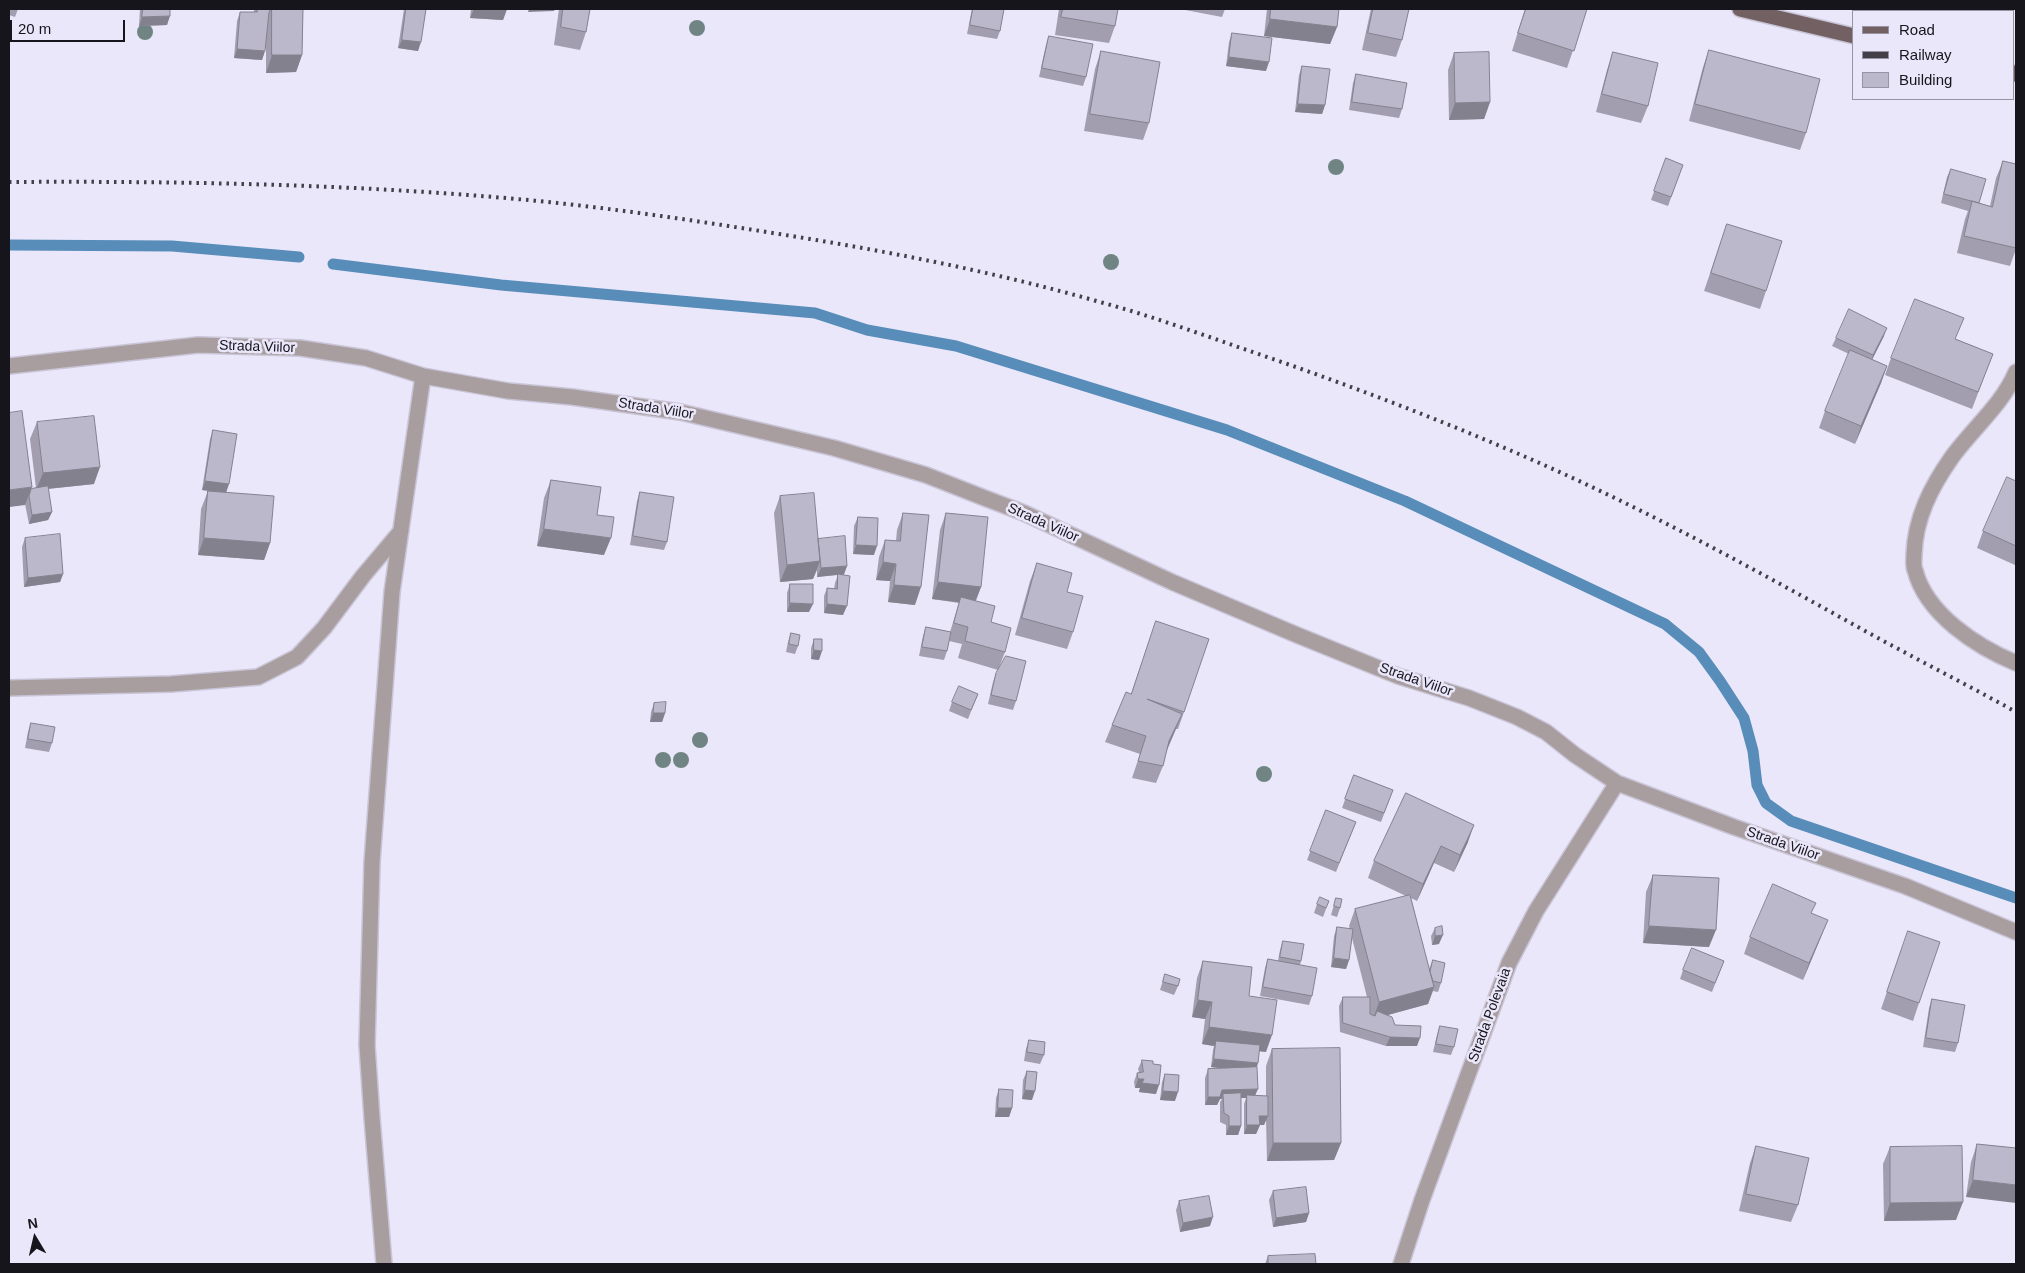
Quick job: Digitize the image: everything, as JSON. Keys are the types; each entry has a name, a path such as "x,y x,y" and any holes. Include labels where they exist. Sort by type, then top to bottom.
{"main road":[{"path":"1740,9 1852,36"}],"street":[{"name":"Strada Viilor","path":"9,366 198,345 300,348 366,358 423,376 508,391 572,396 680,412 834,448 926,475 1024,513 1172,582 1297,635 1398,676 1469,698 1517,717 1546,732 1575,755 1617,783 1734,827 1905,886 2016,932"},
{"path":"2016,372 2001,399 1968,437 1935,485 1921,512 1917,527 1914,569 1928,597 1942,614 1968,638 2016,663"},
{"path":"384,1264 367,1045 372,862 392,592 423,376"},
{"path":"9,688 171,684 258,677 297,657 324,628 362,576 402,530"},
{"name":"Strada Polevaia","path":"1401,1264 1422,1200 1509,963 1536,911 1617,783"}],"building":[{"path":"143,9 170,9 170,16 142,17"},
{"path":"257,9 271,9 269,12 265,51 237,49 240,12 257,12"},
{"path":"272,9 303,9 302,55 272,55"},
{"path":"406,9 426,9 421,42 402,40"},
{"path":"563,9 590,9 586,32 561,27"},
{"path":"973,9 1004,9 1000,31 970,25"},
{"path":"1063,9 1118,9 1115,26 1061,17"},
{"path":"1271,9 1339,9 1337,27 1270,19"},
{"path":"1373,9 1409,9 1402,40 1368,33"},
{"path":"1526,9 1587,9 1574,51 1518,33"},
{"path":"1232,33 1272,38 1269,62 1229,57"},
{"path":"1049,36 1093,44 1086,77 1042,68"},
{"path":"1709,50 1820,79 1806,133 1695,104"},
{"path":"1101,51 1160,62 1149,123 1090,114"},
{"path":"1489,52 1490,102 1455,103 1454,53"},
{"path":"1613,52 1658,63 1648,106 1602,94"},
{"path":"1302,66 1330,69 1325,105 1298,104"},
{"path":"1356,74 1407,83 1402,109 1352,102"},
{"path":"1666,158 1683,165 1671,197 1654,191"},
{"path":"2003,161 2016,164 2016,248 1964,236 1972,201 1992,207"},
{"path":"1951,169 1986,179 1979,203 1944,194"},
{"path":"1727,224 1782,241 1766,291 1711,273"},
{"path":"1915,299 1964,318 1955,339 1993,354 1978,392 1891,358"},
{"path":"1849,309 1887,328 1873,355 1836,338"},
{"path":"1850,350 1887,366 1861,426 1825,411"},
{"path":"22,411 32,487 9,490 9,413"},
{"path":"94,416 100,467 43,473 37,422"},
{"path":"213,430 237,434 229,484 205,481"},
{"path":"2007,477 2016,481 2016,546 1983,531"},
{"path":"551,480 601,487 597,515 614,517 611,538 544,529"},
{"path":"48,486 52,512 32,515 29,496 31,489"},
{"path":"208,491 274,496 270,543 204,538"},
{"path":"640,492 674,497 667,542 633,536"},
{"path":"814,493 820,561 787,565 780,496"},
{"path":"903,513 929,515 921,587 894,585 896,564 883,562 885,540 900,541"},
{"path":"946,513 988,517 981,587 938,582"},
{"path":"858,517 878,518 877,546 856,545"},
{"path":"60,534 63,574 28,578 25,538"},
{"path":"845,536 847,566 821,568 818,539"},
{"path":"1037,563 1072,573 1067,592 1083,596 1073,632 1022,618"},
{"path":"838,574 850,576 847,606 827,604 827,588 837,589"},
{"path":"790,584 813,584 813,604 790,603"},
{"path":"961,597 995,606 991,622 1011,628 1005,652 965,641 968,627 954,623"},
{"path":"1156,621 1209,639 1184,712 1147,699 1182,714 1169,741 1163,766 1138,761 1146,736 1112,725 1126,692 1131,694"},
{"path":"926,627 951,632 947,651 922,647"},
{"path":"791,633 800,635 798,646 789,644"},
{"path":"814,639 822,639 822,651 814,650"},
{"path":"1006,656 1026,661 1016,701 991,695 996,673"},
{"path":"959,686 978,694 971,710 952,702"},
{"path":"666,702 665,713 653,713 654,703"},
{"path":"31,723 55,727 52,743 28,739"},
{"path":"1354,775 1393,790 1384,813 1345,799"},
{"path":"1406,793 1474,825 1460,855 1441,846 1423,884 1374,861"},
{"path":"1326,810 1356,822 1339,863 1310,851"},
{"path":"1653,875 1719,878 1716,930 1649,926"},
{"path":"1773,884 1816,903 1811,913 1828,920 1809,963 1750,937"},
{"path":"1410,895 1434,987 1379,1002 1355,909"},
{"path":"1320,897 1329,901 1326,908 1317,904"},
{"path":"1336,898 1342,899 1340,908 1334,906"},
{"path":"1442,926 1443,935 1435,936 1435,928"},
{"path":"1337,927 1353,929 1349,960 1334,958"},
{"path":"1908,931 1940,942 1919,1003 1887,992"},
{"path":"1283,941 1304,944 1301,961 1280,957"},
{"path":"1692,948 1724,961 1715,983 1683,970"},
{"path":"1268,959 1317,968 1312,996 1263,987"},
{"path":"1433,960 1445,963 1441,983 1433,981 1430,972"},
{"path":"1203,961 1252,967 1249,996 1277,1000 1272,1035 1209,1027 1212,1002 1198,1000"},
{"path":"1165,974 1180,979 1178,986 1163,982"},
{"path":"1343,997 1370,997 1370,1014 1375,1016 1377,1011 1392,1017 1395,1025 1421,1026 1420,1038 1390,1037 1343,1023"},
{"path":"1932,999 1965,1005 1958,1043 1926,1038"},
{"path":"1440,1026 1458,1029 1454,1047 1436,1044"},
{"path":"1029,1040 1045,1042 1044,1055 1027,1052"},
{"path":"1216,1041 1260,1045 1258,1063 1214,1059"},
{"path":"1340,1048 1341,1143 1273,1143 1272,1049"},
{"path":"1142,1060 1153,1061 1153,1064 1161,1065 1159,1085 1142,1083 1144,1079 1138,1079 1137,1073 1143,1072"},
{"path":"1257,1067 1258,1089 1222,1090 1220,1097 1208,1097 1208,1069"},
{"path":"1027,1071 1037,1072 1035,1091 1025,1090"},
{"path":"1165,1074 1179,1075 1178,1092 1163,1091"},
{"path":"999,1089 1013,1090 1012,1108 998,1108"},
{"path":"1241,1093 1241,1126 1229,1126 1229,1116 1224,1113 1223,1094"},
{"path":"1247,1095 1268,1096 1268,1116 1259,1116 1260,1125 1247,1125"},
{"path":"1977,1144 2016,1148 2016,1185 1973,1180"},
{"path":"1756,1146 1809,1158 1798,1205 1746,1194"},
{"path":"1962,1146 1963,1202 1890,1203 1890,1147"},
{"path":"1306,1187 1309,1213 1276,1218 1273,1191"},
{"path":"1209,1196 1213,1217 1183,1223 1179,1201"},
{"path":"1315,1254 1316,1264 1268,1264 1268,1256"}],"waterway":[{"path":"9,245 172,246 299,257"},
{"path":"333,264 501,285 815,313 867,330 956,346 1227,430 1405,501 1665,624 1699,652 1744,718 1753,751 1757,785 1766,803 1791,821 2016,898"}],"railway":[{"path":"9,182 136,182 327,187 454,194 550,202 681,219 860,248 941,263 1060,291 1154,318 1314,373 1528,458 1695,538 2016,712"}]}
